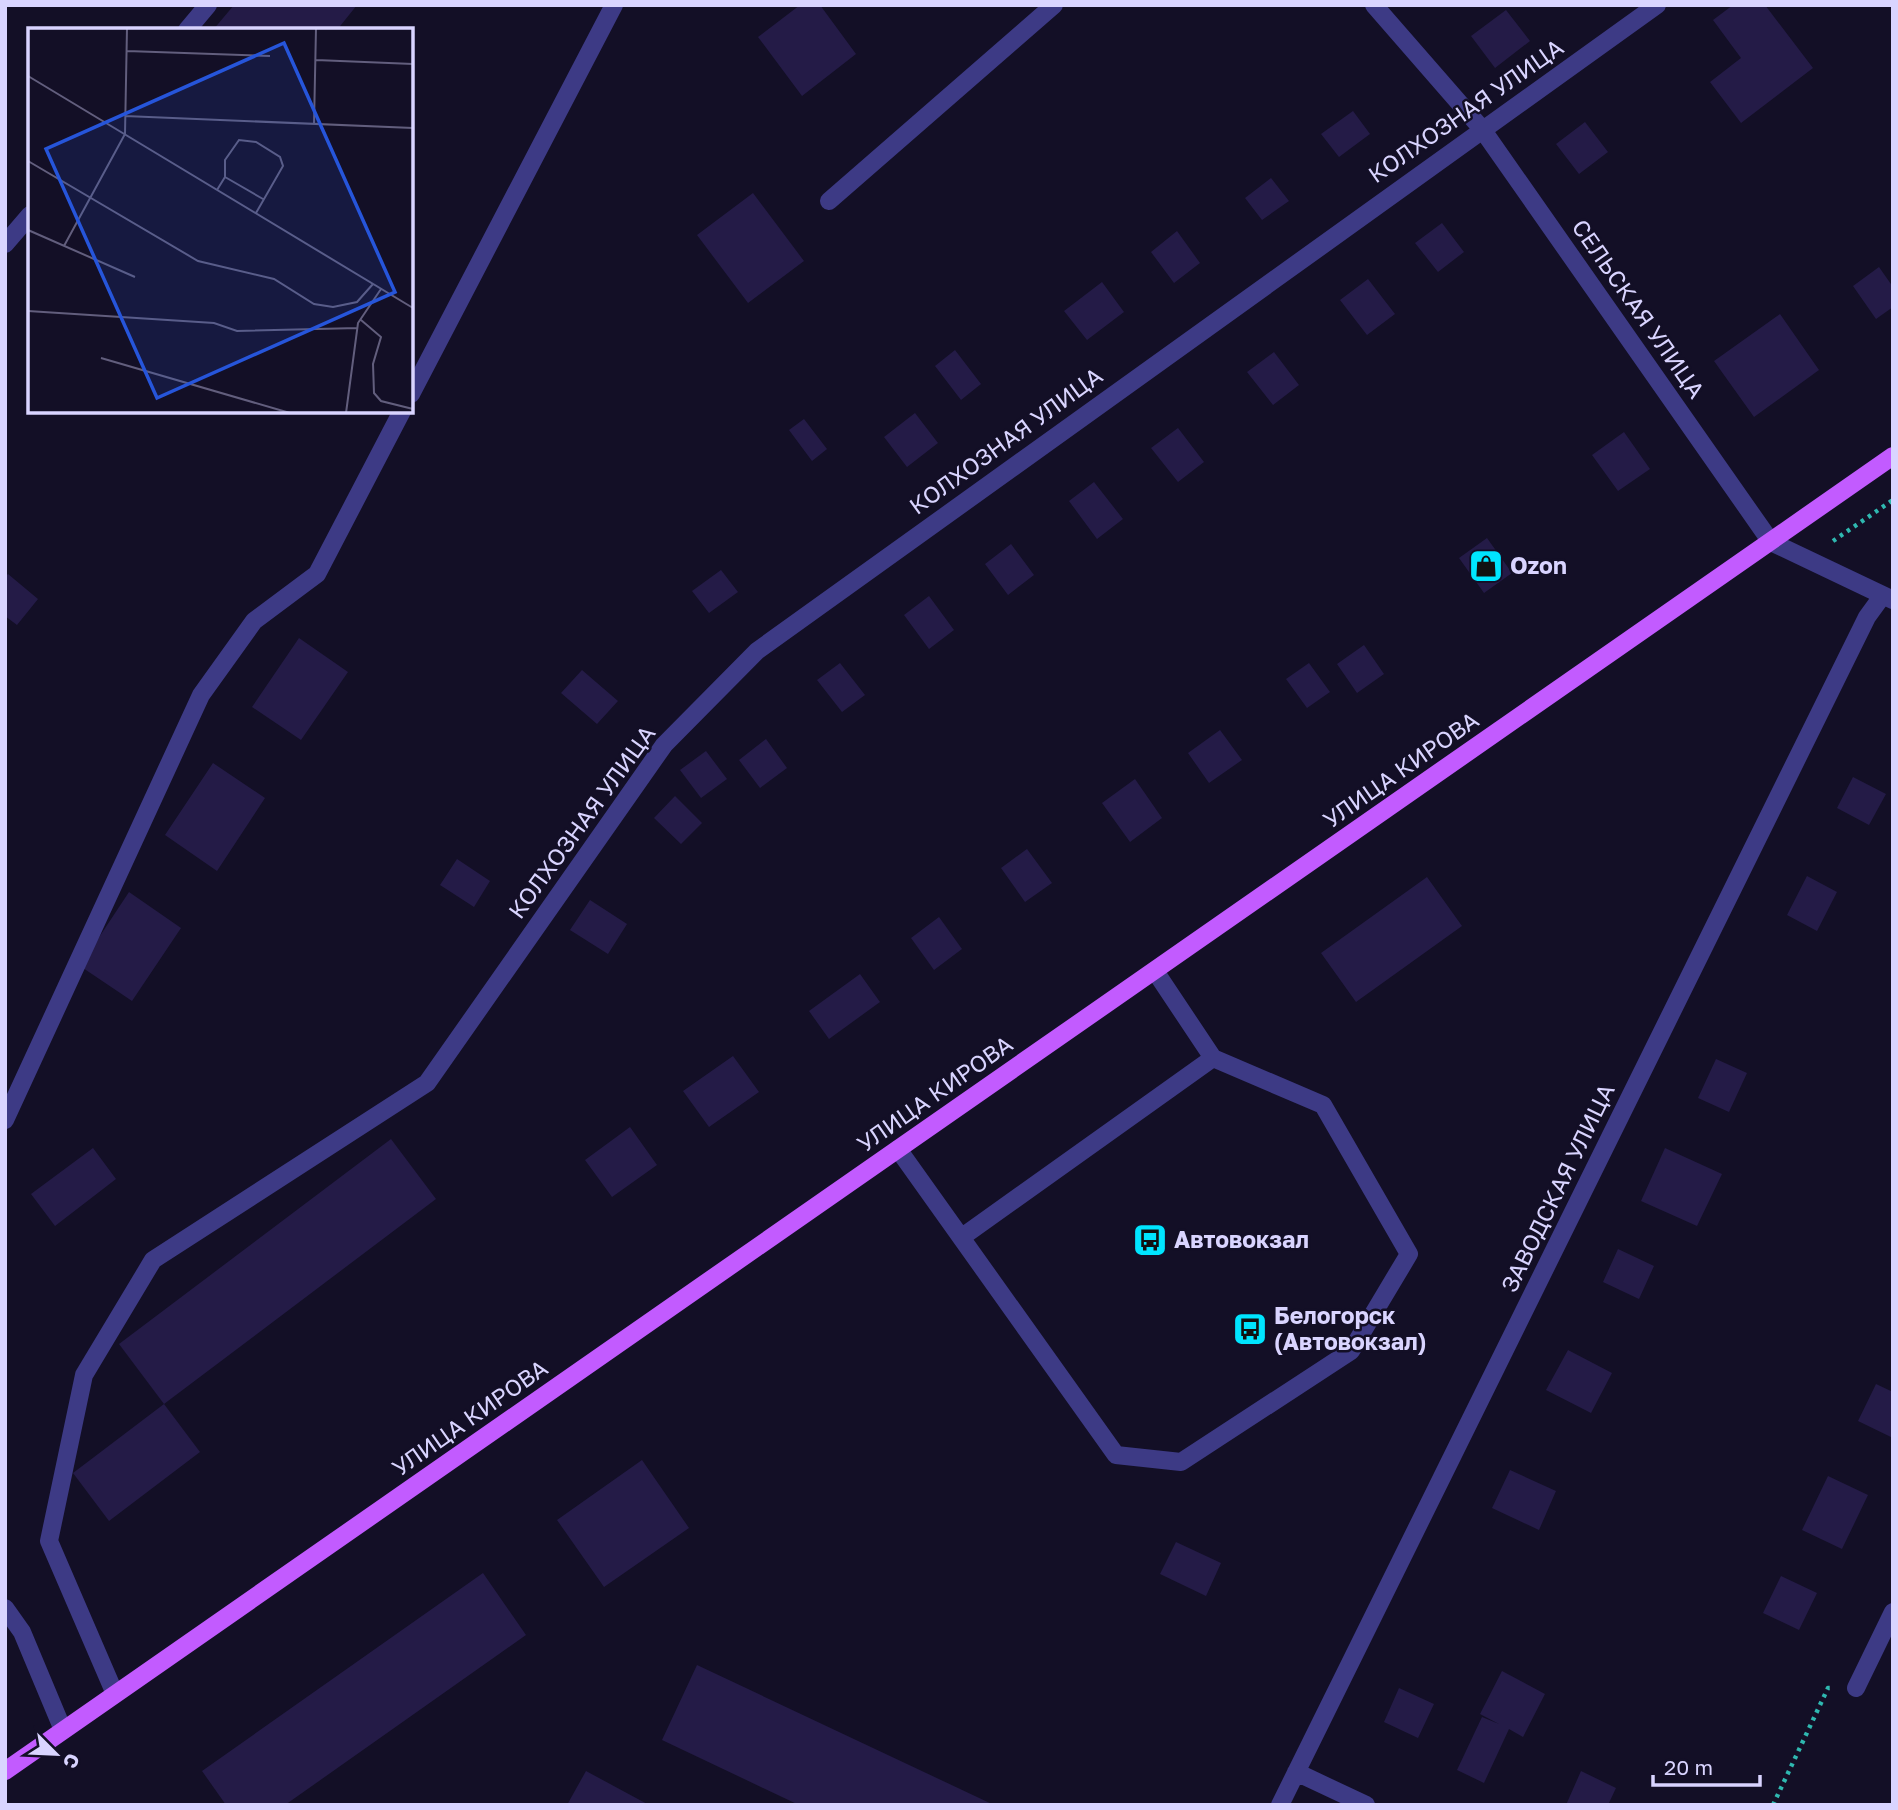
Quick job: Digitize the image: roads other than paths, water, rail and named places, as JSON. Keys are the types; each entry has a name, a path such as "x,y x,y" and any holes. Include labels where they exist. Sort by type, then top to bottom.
{"main road":[{"name":"УЛИЦА КИРОВА","path":"5,1771 1893,456"}],"street":[{"path":"189,28 208,5"},
{"path":"413,390 614,5"},
{"path":"829,201 1054,5"},
{"name":"СЕЛЬСКАЯ УЛИЦА","path":"1374,5 1482,129 1771,542 1888,597"},
{"name":"КОЛХОЗНАЯ УЛИЦА","path":"115,1694 49,1541 84,1375 153,1260 427,1083 664,745 757,651 1657,5"},
{"path":"5,244 28,217"},
{"path":"5,1121 201,695 254,621 317,575 401,413"},
{"name":"ЗАВОДСКАЯ УЛИЦА","path":"1280,1805 1867,617 1888,597"},
{"path":"898,1149 1116,1454 1181,1462 1351,1351 1409,1254 1322,1105 1213,1058 1155,971"},
{"path":"962,1237 1213,1058"},
{"path":"5,1608 22,1632 63,1730"},
{"path":"1856,1688 1893,1612"},
{"path":"1296,1772 1366,1805"}],"place":[{"name":"Ozon","path":"1486,566"},
{"name":"Автовокзал","path":"1150,1240"},
{"name":"Белогорск (Автовокзал)","path":"1250,1329"}]}
